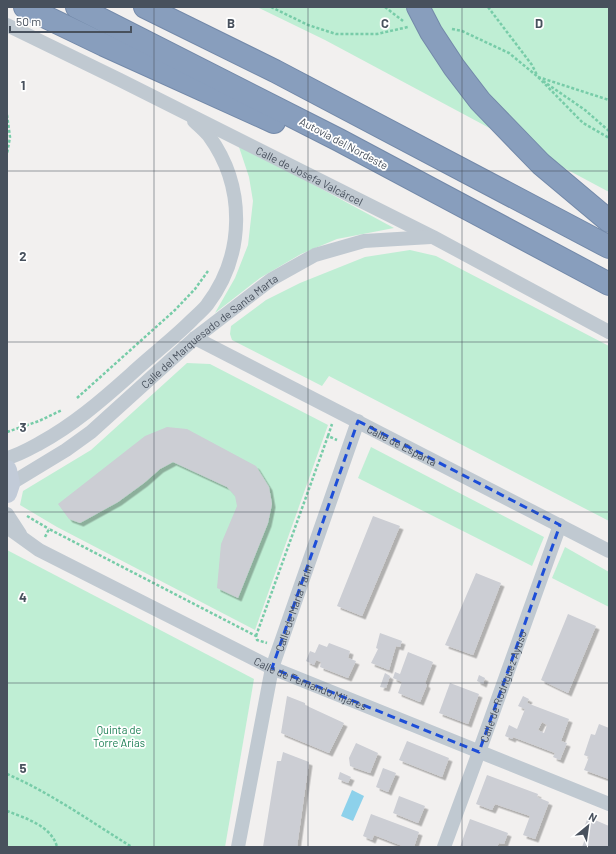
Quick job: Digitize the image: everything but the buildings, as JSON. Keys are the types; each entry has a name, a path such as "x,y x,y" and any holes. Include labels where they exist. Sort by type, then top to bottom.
{"highway":[{"path":"24,7 270,121 339,140"},
{"name":"Autovía del Nordeste","path":"77,7 339,140 609,284"},
{"path":"145,7 282,75 609,247"},
{"path":"418,7 431,32 454,68 480,100 541,164 609,221"}],"street":[{"name":"Calle de Josefa Valcárcel","path":"7,25 187,113 433,237 609,332"},
{"name":"Calle del Marquesado de Santa Marta","path":"7,458 18,455 57,434 93,408 206,306 218,288 226,271 234,247 237,223 236,199 230,175 222,157 209,135 187,113"},
{"name":"Calle del Marquesado de Santa Marta","path":"8,482 66,450 91,432 195,338 272,278 315,255 364,241 433,237"},
{"name":"Calle de Esparta","path":"195,338 609,551"},
{"name":"Calle de María Tarín","path":"238,847 272,668 358,421"},
{"name":"Calle de Fernando Mijares","path":"7,514 23,539"},
{"name":"Calle de Rodríguez Ayuso","path":"444,847 480,752 560,525"},
{"name":"Calle de Fernando Mijares","path":"7,528 38,550 272,668 609,804"}],"path":[{"path":"271,7 308,25 336,34 377,34 411,27 385,7"},
{"path":"488,7 532,65 538,77 582,123 609,138"},
{"path":"431,32 444,28 462,31 510,53 538,77 585,110 609,131"},
{"path":"538,77 609,100"},
{"path":"7,115 10,137 7,154"},
{"path":"72,403 175,310 195,289 211,268"},
{"path":"7,432 39,421 67,408"},
{"path":"38,550 49,529 256,636 257,640"},
{"path":"7,774 19,779 132,847"},
{"path":"7,811 25,818 47,831 57,847"}],"highlighted area":[{"path":"358,421 560,525 479,752 272,668"}],"green space":[{"path":"257,7 609,7 609,192 325,40"},
{"path":"238,144 394,228 337,239 301,254 260,278 215,313 235,278 248,245 253,201 249,177"},
{"path":"410,250 436,256 609,346 609,521 329,376 322,386 232,340 230,334 231,326 266,300 300,283 365,257"},
{"path":"187,363 210,364 328,425 255,630 57,527 20,505 23,491 91,450"},
{"path":"371,447 544,537 532,566 358,478"},
{"path":"565,547 609,572 609,607 552,578"},
{"name":"Quinta de Torre Arias","path":"7,550 254,679 225,847 7,847"}],"water":[{"path":"352,790 364,796 353,821 341,816"}]}
